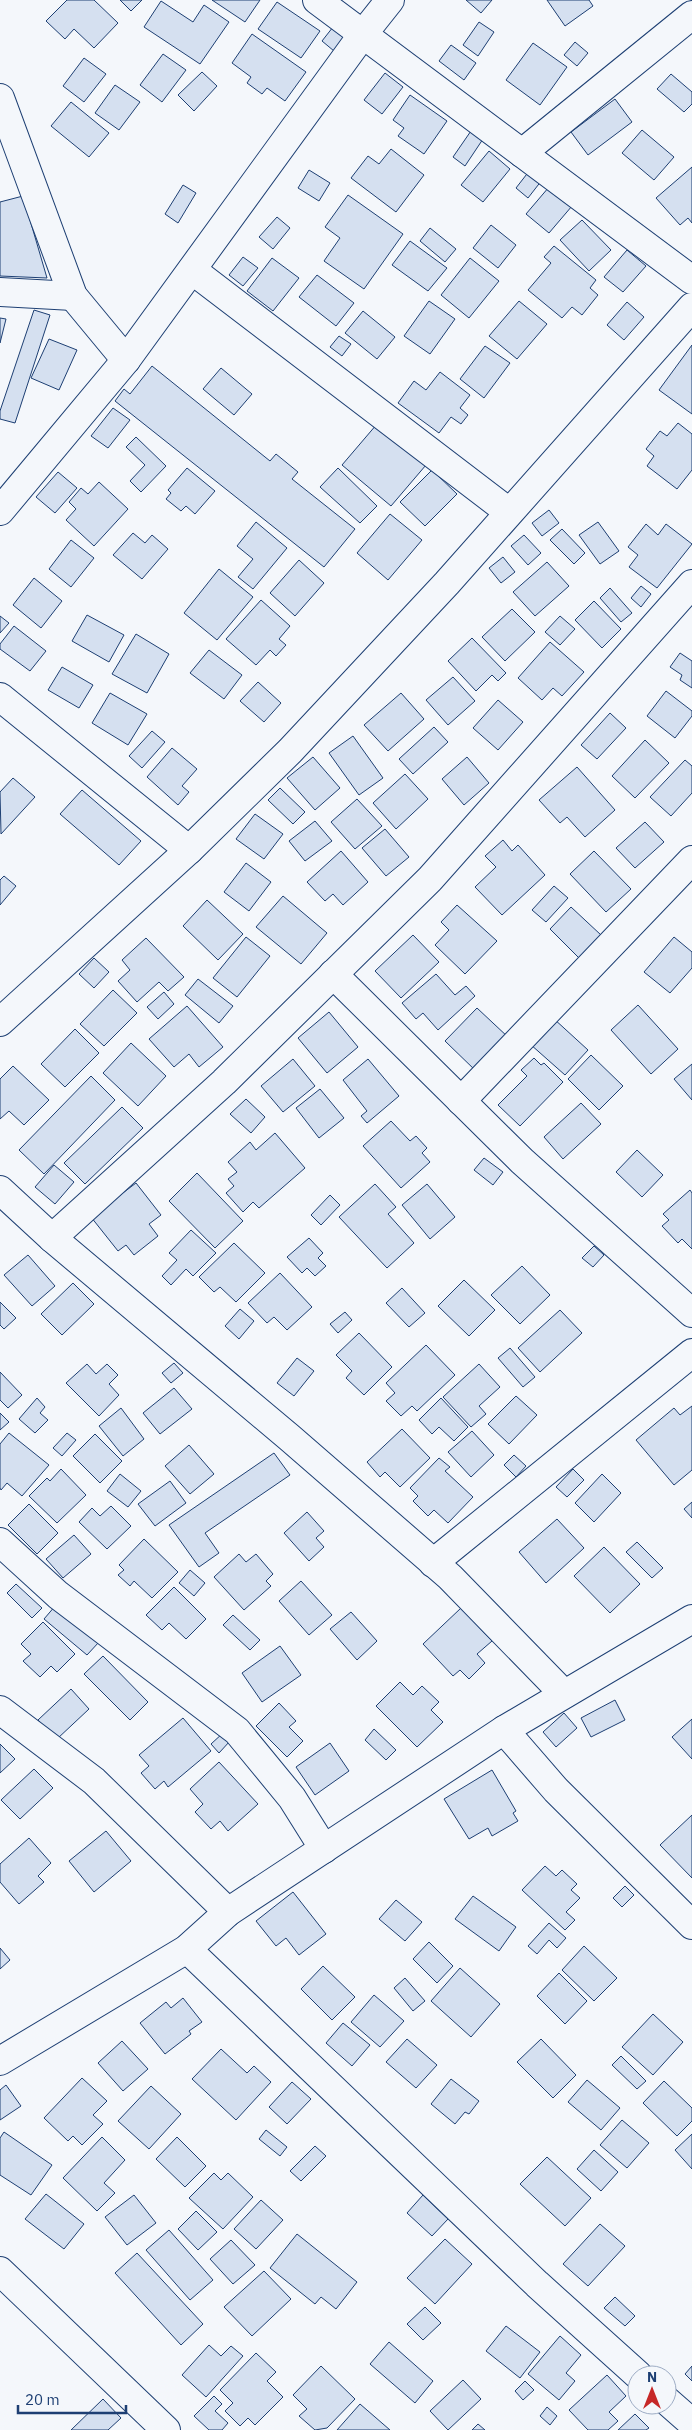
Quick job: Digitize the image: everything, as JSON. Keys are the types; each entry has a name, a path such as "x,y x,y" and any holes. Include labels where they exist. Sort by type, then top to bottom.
{"street":[{"path":"318,0 692,280"},
{"path":"0,511 126,360 362,34 390,0"},
{"path":"522,153 692,15"},
{"path":"0,98 73,296 126,360"},
{"path":"192,270 509,512"},
{"path":"0,292 73,296"},
{"path":"0,1022 188,850 297,744 447,583 692,307"},
{"path":"52,1238 224,1082 430,879 692,584"},
{"path":"0,697 188,850"},
{"path":"461,1101 692,860"},
{"path":"333,974 522,1161 692,1313"},
{"path":"0,1190 52,1238 290,1438 450,1577 564,1694"},
{"path":"433,1563 692,1353"},
{"path":"0,1542 58,1595 237,1731 292,1798 324,1849"},
{"path":"0,2061 187,1948 228,1912 504,1730 692,1618"},
{"path":"0,1710 94,1781 228,1912"},
{"path":"504,1730 556,1790 692,1925"},
{"path":"187,1948 537,2284 627,2365"},
{"path":"0,2271 166,2430"},
{"path":"677,2410 692,2423"}],"building":[{"path":"67,0 94,0 118,23 94,48 74,29 65,39 46,21"},
{"path":"120,0 142,0 131,11"},
{"path":"212,0 260,0 245,22"},
{"path":"466,0 492,0 481,13"},
{"path":"547,0 589,0 593,6 565,26"},
{"path":"161,1 193,22 204,5 229,22 200,64 144,27"},
{"path":"277,2 320,31 301,58 258,29"},
{"path":"479,22 494,32 478,56 463,45"},
{"path":"333,27 346,35 334,51 322,41"},
{"path":"252,34 306,72 285,101 267,88 262,94 247,83 251,77 232,63"},
{"path":"575,42 588,53 577,66 564,55"},
{"path":"533,43 567,67 540,105 506,80"},
{"path":"451,45 476,63 464,80 439,61"},
{"path":"163,54 186,70 162,102 140,85"},
{"path":"84,58 106,74 84,102 63,86"},
{"path":"202,72 217,86 194,111 178,95"},
{"path":"385,73 403,87 382,114 364,100"},
{"path":"671,74 692,92 692,104 684,112 657,89"},
{"path":"115,85 140,102 119,130 95,113"},
{"path":"410,95 447,121 424,154 398,136 404,128 393,120"},
{"path":"615,99 632,122 588,155 571,132"},
{"path":"71,102 109,133 89,157 51,126"},
{"path":"473,128 485,136 465,166 453,157"},
{"path":"642,130 674,157 654,180 622,153"},
{"path":"391,149 424,175 396,212 351,178 368,156 379,164"},
{"path":"489,151 510,169 483,202 461,185"},
{"path":"692,167 692,223 688,218 680,225 656,198"},
{"path":"309,170 330,183 319,201 298,188"},
{"path":"530,170 542,180 528,198 516,188"},
{"path":"183,185 196,193 178,223 165,214"},
{"path":"549,187 572,206 549,233 526,214"},
{"path":"348,195 403,234 364,289 324,261 340,238 325,227"},
{"path":"23,196 47,278 0,276 0,202"},
{"path":"277,217 290,228 273,249 259,237"},
{"path":"582,220 611,250 589,271 560,240"},
{"path":"491,225 516,245 498,268 473,248"},
{"path":"430,228 456,249 445,262 420,241"},
{"path":"410,241 447,268 428,291 392,265"},
{"path":"554,246 596,280 590,288 598,295 582,315 572,307 562,318 528,290 551,263 544,257"},
{"path":"627,250 646,266 623,292 604,277"},
{"path":"243,257 258,268 243,286 229,275"},
{"path":"272,258 299,278 273,311 247,291"},
{"path":"470,258 499,281 469,318 441,295"},
{"path":"317,275 354,303 336,326 299,297"},
{"path":"429,301 455,319 430,354 404,336"},
{"path":"519,301 547,324 517,359 489,336"},
{"path":"627,302 644,317 624,340 607,325"},
{"path":"34,310 50,315 15,423 0,419 0,411"},
{"path":"363,311 395,337 377,359 345,333"},
{"path":"0,318 6,319 0,343"},
{"path":"339,336 351,344 342,356 330,347"},
{"path":"49,339 77,350 59,390 31,378"},
{"path":"692,345 692,414 659,390"},
{"path":"485,346 510,363 484,398 460,379"},
{"path":"152,366 270,461 276,454 298,472 292,479 355,529 324,567 115,401 124,389 130,394"},
{"path":"221,368 252,394 234,415 203,389"},
{"path":"440,372 470,395 460,408 468,415 461,424 451,417 439,433 398,403 414,381 426,390"},
{"path":"113,408 130,420 108,448 91,436"},
{"path":"678,423 692,434 692,470 677,489 647,466 654,456 646,449 660,431 667,436"},
{"path":"377,424 426,465 391,506 342,465"},
{"path":"136,437 166,466 141,492 130,481 145,465 126,447"},
{"path":"187,468 215,491 195,514 186,506 181,511 166,499 171,493 168,490"},
{"path":"338,468 377,506 360,523 320,487"},
{"path":"432,470 457,494 425,526 400,502"},
{"path":"58,472 77,488 55,513 36,497"},
{"path":"99,482 128,509 94,546 66,520 76,509 69,502 81,488 88,494"},
{"path":"549,510 559,523 542,536 532,523"},
{"path":"390,514 422,540 388,580 357,553"},
{"path":"256,522 287,548 253,589 238,577 253,559 237,546"},
{"path":"598,522 619,551 600,564 579,535"},
{"path":"646,524 658,535 666,524 692,544 657,588 629,567 638,555 628,547"},
{"path":"562,529 585,553 574,564 550,540"},
{"path":"133,533 145,543 152,535 168,549 142,579 113,555"},
{"path":"524,535 541,553 528,565 511,546"},
{"path":"71,540 94,558 71,587 49,569"},
{"path":"503,557 515,572 501,583 489,568"},
{"path":"299,560 324,583 295,616 270,593"},
{"path":"547,562 569,586 535,616 513,592"},
{"path":"219,569 253,597 217,640 184,613"},
{"path":"34,578 62,601 41,628 13,605"},
{"path":"641,586 651,594 641,607 631,598"},
{"path":"610,588 632,613 621,622 600,598"},
{"path":"261,600 290,626 279,639 286,645 276,656 270,650 256,665 226,639"},
{"path":"594,601 621,629 602,648 575,620"},
{"path":"512,609 535,632 505,661 482,637"},
{"path":"87,615 124,635 109,662 72,641"},
{"path":"0,616 9,623 0,633"},
{"path":"560,616 575,629 560,645 545,632"},
{"path":"14,626 46,651 30,671 0,649 0,644"},
{"path":"136,634 169,654 147,693 112,674"},
{"path":"472,638 506,673 498,681 492,675 476,691 448,661"},
{"path":"550,642 584,672 562,696 553,688 542,700 518,678"},
{"path":"209,650 242,675 224,699 190,673"},
{"path":"680,653 692,661 692,688 680,680 682,675 670,667"},
{"path":"62,667 93,685 79,708 48,690"},
{"path":"453,677 475,701 448,725 426,700"},
{"path":"258,682 281,703 264,722 240,701"},
{"path":"666,691 692,711 692,716 675,738 647,716"},
{"path":"110,693 147,714 128,745 92,723"},
{"path":"401,693 424,719 388,751 364,725"},
{"path":"498,700 523,722 498,750 473,728"},
{"path":"610,713 626,728 597,759 581,745"},
{"path":"434,727 448,742 413,774 399,759"},
{"path":"152,731 165,742 142,768 129,756"},
{"path":"353,736 383,778 359,795 329,753"},
{"path":"645,740 669,763 635,798 612,776"},
{"path":"172,748 197,769 182,786 189,792 178,805 147,777"},
{"path":"313,757 340,788 315,810 287,778"},
{"path":"467,757 489,783 464,805 442,779"},
{"path":"685,760 692,766 692,793 671,816 650,797"},
{"path":"577,767 615,810 585,837 567,817 560,823 539,800"},
{"path":"405,774 428,799 396,829 373,803"},
{"path":"13,778 35,797 1,834 0,792"},
{"path":"280,788 305,812 293,824 268,800"},
{"path":"82,790 141,841 119,865 60,814"},
{"path":"357,799 382,826 355,849 331,822"},
{"path":"255,814 283,834 264,859 236,839"},
{"path":"315,821 332,841 305,861 289,841"},
{"path":"645,822 664,842 635,868 616,848"},
{"path":"385,829 409,857 386,876 362,848"},
{"path":"503,840 512,851 518,845 545,875 502,915 475,887 496,867 485,856"},
{"path":"341,851 368,882 343,905 333,894 325,901 307,882"},
{"path":"594,851 631,889 606,912 570,874"},
{"path":"246,863 271,882 249,911 224,892"},
{"path":"4,876 16,886 0,905 0,880"},
{"path":"554,886 568,898 546,922 532,910"},
{"path":"283,896 327,933 301,964 256,927"},
{"path":"207,900 243,934 218,960 183,926"},
{"path":"457,905 497,941 465,974 435,945 449,930 441,922"},
{"path":"571,907 601,935 579,958 550,929"},
{"path":"413,935 439,962 401,998 375,971"},
{"path":"246,937 270,956 237,997 213,978"},
{"path":"674,937 692,952 692,968 670,993 644,972"},
{"path":"146,938 184,977 168,991 159,982 137,1002 118,981 130,970 122,960"},
{"path":"94,958 109,972 94,988 79,974"},
{"path":"436,974 455,995 466,986 475,996 438,1030 423,1013 416,1019 402,1003"},
{"path":"198,979 233,1006 219,1023 185,995"},
{"path":"113,990 137,1013 104,1046 80,1024"},
{"path":"164,992 174,1004 158,1019 147,1007"},
{"path":"638,1005 678,1049 651,1074 611,1030"},
{"path":"187,1006 223,1047 199,1067 189,1054 174,1067 149,1039"},
{"path":"477,1008 509,1038 477,1072 445,1041"},
{"path":"329,1012 358,1047 327,1073 298,1038"},
{"path":"553,1018 588,1050 565,1075 530,1044"},
{"path":"75,1029 99,1053 65,1087 41,1064"},
{"path":"131,1043 166,1076 138,1106 103,1073"},
{"path":"591,1055 623,1086 599,1110 568,1079"},
{"path":"534,1058 541,1065 544,1063 563,1082 520,1126 498,1105 527,1076 521,1070"},
{"path":"293,1059 315,1086 283,1112 261,1086"},
{"path":"368,1059 399,1096 367,1123 361,1116 367,1111 343,1080"},
{"path":"692,1064 692,1100 674,1079"},
{"path":"13,1066 49,1100 24,1125 9,1111 0,1119 0,1079"},
{"path":"91,1076 115,1100 44,1174 19,1150"},
{"path":"320,1089 344,1118 319,1138 296,1108"},
{"path":"246,1099 265,1117 251,1133 230,1114"},
{"path":"581,1103 601,1124 563,1159 544,1137"},
{"path":"122,1107 143,1128 85,1184 64,1163"},
{"path":"391,1121 410,1141 416,1136 427,1148 422,1153 430,1162 401,1188 363,1146"},
{"path":"275,1133 305,1168 259,1208 253,1202 243,1212 226,1193 234,1186 228,1179 237,1172 228,1162 250,1142 256,1150"},
{"path":"637,1150 663,1175 642,1197 616,1172"},
{"path":"484,1158 503,1172 493,1185 474,1170"},
{"path":"54,1165 74,1182 55,1204 35,1187"},
{"path":"197,1173 243,1221 215,1248 169,1201"},
{"path":"136,1183 161,1215 149,1224 158,1236 134,1255 126,1245 118,1251 91,1217"},
{"path":"375,1184 396,1207 388,1214 414,1243 387,1268 339,1217"},
{"path":"427,1184 455,1217 430,1239 402,1205"},
{"path":"690,1190 692,1193 692,1249 682,1239 678,1243 662,1226 669,1220 663,1214"},
{"path":"330,1195 340,1205 321,1225 311,1215"},
{"path":"191,1230 216,1253 193,1276 186,1269 171,1285 162,1276 177,1260 169,1253"},
{"path":"309,1238 323,1253 318,1258 326,1266 315,1276 307,1268 302,1273 287,1257"},
{"path":"234,1243 265,1273 236,1302 220,1287 214,1292 199,1277"},
{"path":"594,1246 604,1255 593,1267 582,1258"},
{"path":"28,1255 55,1286 32,1306 4,1275"},
{"path":"522,1266 550,1295 520,1324 491,1295"},
{"path":"280,1273 312,1307 287,1330 274,1317 267,1323 248,1303"},
{"path":"464,1280 495,1310 469,1336 438,1306"},
{"path":"73,1283 94,1304 62,1335 41,1314"},
{"path":"402,1288 425,1313 409,1327 386,1303"},
{"path":"0,1302 16,1318 4,1329 0,1325"},
{"path":"240,1309 254,1321 239,1339 225,1326"},
{"path":"560,1310 582,1333 540,1372 518,1348"},
{"path":"345,1312 352,1320 338,1333 330,1324"},
{"path":"359,1333 392,1367 364,1395 346,1378 352,1371 336,1355"},
{"path":"426,1345 455,1375 417,1411 412,1406 401,1416 386,1401 395,1393 386,1383"},
{"path":"510,1348 535,1377 523,1387 498,1358"},
{"path":"297,1358 314,1371 294,1396 277,1383"},
{"path":"174,1363 183,1373 171,1383 162,1373"},
{"path":"87,1364 96,1374 107,1364 118,1375 109,1384 119,1395 99,1416 66,1383"},
{"path":"479,1364 500,1387 479,1406 486,1414 471,1427 443,1397"},
{"path":"0,1372 22,1395 8,1408 0,1400"},
{"path":"174,1388 192,1409 160,1434 143,1413"},
{"path":"516,1396 537,1415 509,1444 488,1424"},
{"path":"37,1398 45,1407 40,1413 48,1420 35,1433 19,1419"},
{"path":"441,1398 468,1427 454,1441 439,1427 432,1434 419,1420"},
{"path":"692,1406 692,1470 674,1485 636,1440 674,1408 680,1415"},
{"path":"121,1408 144,1439 123,1456 99,1426"},
{"path":"0,1413 9,1422 0,1430"},
{"path":"402,1429 430,1458 400,1487 385,1472 380,1477 367,1462"},
{"path":"472,1431 494,1455 471,1477 448,1452"},
{"path":"9,1433 49,1465 22,1496 7,1483 1,1490 0,1488 0,1444"},
{"path":"67,1433 76,1440 62,1456 53,1448"},
{"path":"95,1434 122,1461 100,1483 73,1456"},
{"path":"189,1445 214,1474 190,1494 165,1466"},
{"path":"274,1453 290,1475 205,1533 219,1553 199,1567 169,1525"},
{"path":"514,1455 526,1466 516,1477 504,1465"},
{"path":"439,1458 450,1467 445,1471 473,1497 448,1523 434,1510 428,1516 413,1501 418,1496 410,1488"},
{"path":"61,1469 86,1495 57,1523 29,1496 47,1478 50,1481"},
{"path":"573,1469 584,1480 567,1497 556,1487"},
{"path":"120,1474 141,1491 128,1507 107,1491"},
{"path":"602,1474 621,1493 594,1522 575,1503"},
{"path":"170,1481 186,1503 155,1526 138,1504"},
{"path":"692,1502 692,1518 684,1509"},
{"path":"29,1504 58,1533 37,1554 8,1525"},
{"path":"111,1506 131,1526 107,1549 79,1522 92,1508 100,1516"},
{"path":"307,1512 324,1531 316,1538 324,1547 309,1561 284,1533"},
{"path":"557,1519 584,1548 546,1583 519,1552"},
{"path":"74,1535 91,1554 63,1578 46,1559"},
{"path":"144,1539 178,1572 152,1598 134,1581 130,1586 118,1575 124,1570 119,1565"},
{"path":"637,1542 663,1568 652,1578 626,1552"},
{"path":"604,1547 640,1584 610,1613 574,1576"},
{"path":"239,1554 246,1562 256,1554 273,1574 266,1581 271,1586 244,1610 214,1577"},
{"path":"190,1570 205,1583 194,1596 179,1583"},
{"path":"301,1581 332,1615 309,1635 279,1601"},
{"path":"16,1584 42,1608 32,1618 7,1593"},
{"path":"174,1587 206,1619 186,1639 169,1623 162,1630 146,1615"},
{"path":"56,1605 99,1642 87,1655 44,1619"},
{"path":"461,1608 492,1641 477,1654 485,1663 469,1679 460,1670 453,1676 423,1644"},
{"path":"351,1612 377,1641 357,1660 330,1629"},
{"path":"233,1615 260,1640 250,1650 223,1625"},
{"path":"43,1622 75,1654 57,1672 51,1666 40,1677 23,1661 31,1654 21,1644"},
{"path":"280,1646 301,1675 262,1702 242,1673"},
{"path":"103,1656 148,1702 130,1720 84,1674"},
{"path":"400,1682 413,1695 422,1686 439,1702 431,1710 443,1722 417,1747 376,1706"},
{"path":"71,1689 89,1709 57,1739 38,1720"},
{"path":"615,1700 625,1720 591,1737 581,1718"},
{"path":"279,1703 296,1721 289,1727 303,1741 287,1757 256,1726"},
{"path":"564,1713 577,1728 556,1747 543,1732"},
{"path":"183,1718 211,1751 168,1787 164,1781 155,1789 141,1773 149,1766 139,1755"},
{"path":"692,1719 692,1759 672,1737"},
{"path":"374,1729 396,1750 386,1760 365,1740"},
{"path":"223,1733 230,1741 219,1753 211,1744"},
{"path":"330,1743 349,1771 315,1795 296,1767"},
{"path":"0,1744 15,1759 0,1773"},
{"path":"219,1762 258,1804 228,1831 220,1821 211,1829 195,1812 203,1804 190,1789"},
{"path":"34,1769 53,1788 20,1819 1,1800"},
{"path":"492,1770 516,1811 513,1813 518,1821 492,1836 488,1828 469,1839 444,1799"},
{"path":"692,1815 692,1878 660,1845"},
{"path":"106,1831 131,1861 94,1892 69,1861"},
{"path":"29,1838 51,1863 38,1876 44,1882 19,1904 0,1882 0,1864"},
{"path":"545,1866 556,1876 562,1870 577,1884 571,1890 580,1898 566,1912 575,1920 565,1930 522,1890"},
{"path":"625,1886 634,1895 622,1907 613,1898"},
{"path":"293,1892 326,1934 299,1955 286,1938 276,1946 256,1921"},
{"path":"473,1896 516,1927 499,1951 455,1919"},
{"path":"396,1900 422,1922 405,1941 379,1919"},
{"path":"549,1923 566,1938 557,1948 549,1940 537,1954 528,1946"},
{"path":"429,1942 453,1966 437,1983 413,1959"},
{"path":"584,1946 617,1978 594,2001 562,1970"},
{"path":"0,1948 10,1960 0,1969"},
{"path":"323,1966 355,1997 332,2020 301,1989"},
{"path":"460,1968 500,2004 471,2037 431,2001"},
{"path":"559,1973 587,2001 565,2024 537,1996"},
{"path":"405,1978 425,2001 413,2011 394,1988"},
{"path":"374,1995 404,2021 380,2047 351,2022"},
{"path":"183,1998 202,2022 189,2031 191,2034 165,2054 140,2023 166,2002 171,2008"},
{"path":"653,2014 683,2042 653,2075 622,2047"},
{"path":"343,2023 370,2045 352,2066 326,2043"},
{"path":"407,2039 437,2065 416,2088 386,2062"},
{"path":"541,2039 576,2075 553,2098 517,2062"},
{"path":"122,2041 148,2069 123,2091 98,2063"},
{"path":"221,2049 247,2073 254,2066 271,2082 236,2120 192,2079"},
{"path":"621,2056 646,2081 637,2089 612,2065"},
{"path":"82,2078 107,2101 93,2115 103,2124 82,2145 73,2136 68,2141 44,2118"},
{"path":"451,2079 479,2101 469,2114 465,2112 455,2124 431,2104"},
{"path":"587,2080 620,2108 601,2130 568,2102"},
{"path":"664,2081 692,2108 692,2121 677,2136 643,2103"},
{"path":"292,2082 311,2099 287,2124 269,2107"},
{"path":"6,2085 21,2106 0,2120 0,2090"},
{"path":"151,2086 181,2114 149,2149 118,2121"},
{"path":"622,2120 649,2143 627,2168 600,2145"},
{"path":"266,2130 287,2147 280,2156 259,2139"},
{"path":"4,2132 52,2165 31,2195 0,2175 0,2138"},
{"path":"692,2134 692,2169 675,2150"},
{"path":"102,2137 125,2160 104,2183 115,2193 97,2211 63,2178"},
{"path":"177,2137 206,2166 185,2187 156,2159"},
{"path":"315,2146 326,2156 301,2181 290,2171"},
{"path":"594,2150 618,2172 601,2191 577,2169"},
{"path":"547,2157 591,2198 565,2226 520,2184"},
{"path":"214,2173 221,2180 228,2173 253,2197 223,2229 189,2198"},
{"path":"46,2194 84,2224 64,2249 25,2219"},
{"path":"134,2195 156,2223 127,2245 105,2217"},
{"path":"423,2195 448,2219 432,2236 407,2213"},
{"path":"261,2200 283,2220 256,2249 234,2229"},
{"path":"196,2211 217,2232 198,2250 178,2229"},
{"path":"600,2224 625,2246 588,2286 563,2264"},
{"path":"169,2230 213,2280 190,2300 146,2250"},
{"path":"297,2234 357,2282 336,2309 321,2297 315,2304 270,2268"},
{"path":"445,2239 472,2264 435,2304 407,2278"},
{"path":"231,2240 255,2265 233,2284 210,2259"},
{"path":"137,2253 203,2324 181,2345 115,2273"},
{"path":"264,2271 291,2299 252,2336 224,2307"},
{"path":"615,2297 635,2316 625,2326 604,2308"},
{"path":"425,2307 441,2323 423,2340 407,2324"},
{"path":"506,2326 540,2352 520,2378 486,2351"},
{"path":"560,2336 581,2355 566,2373 575,2381 559,2400 528,2374"},
{"path":"389,2342 433,2381 415,2403 370,2364"},
{"path":"209,2345 221,2356 231,2346 243,2356 206,2397 182,2375"},
{"path":"256,2353 276,2372 267,2381 283,2397 255,2425 248,2418 240,2426 225,2411 233,2403 220,2390"},
{"path":"321,2366 355,2399 327,2428 315,2430 299,2416 307,2409 293,2395"},
{"path":"692,2366 692,2381 685,2374"},
{"path":"607,2375 626,2396 609,2412 618,2421 608,2430 588,2430 569,2410"},
{"path":"463,2380 481,2399 448,2430 430,2411"},
{"path":"525,2381 534,2390 523,2400 515,2391"},
{"path":"214,2396 222,2404 215,2411 228,2423 222,2430 209,2430 194,2416"},
{"path":"103,2399 121,2418 108,2430 71,2430"},
{"path":"360,2404 390,2430 337,2430"},
{"path":"547,2407 557,2416 550,2425 540,2416"},
{"path":"634,2415 649,2428 646,2430 618,2430"},
{"path":"478,2424 485,2430 472,2430"}]}
